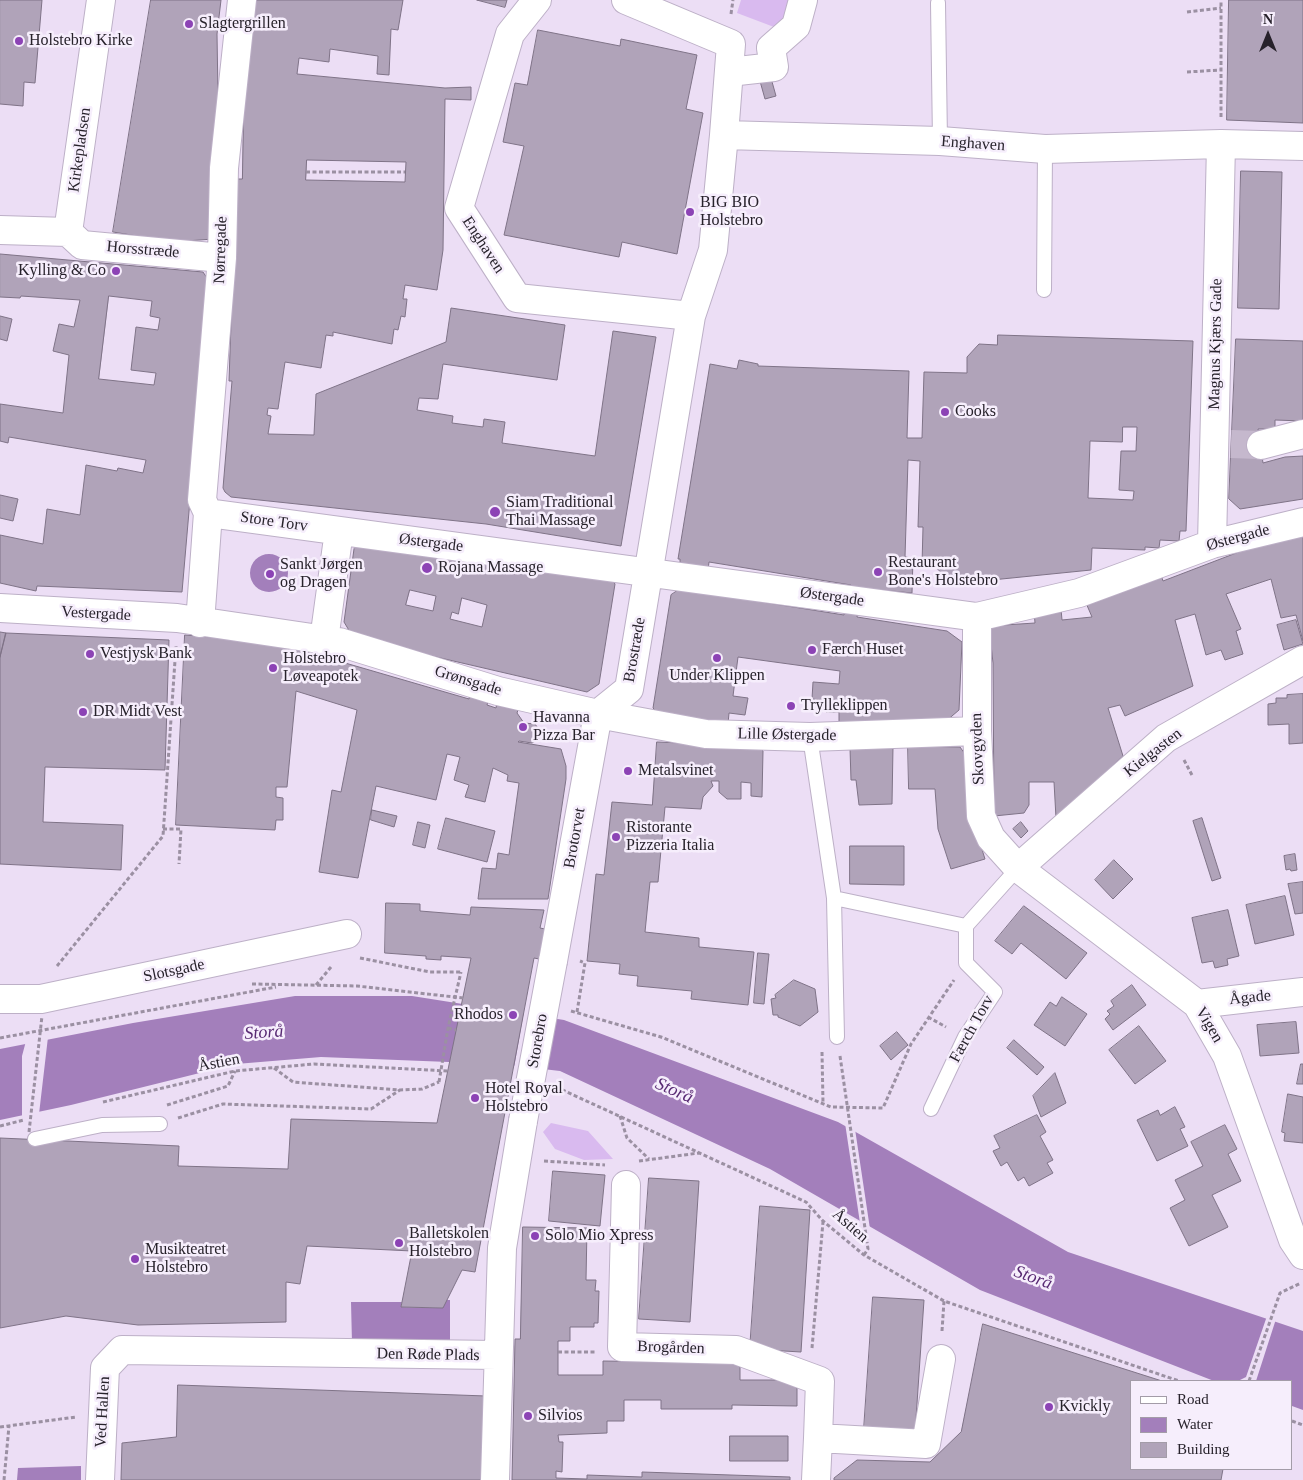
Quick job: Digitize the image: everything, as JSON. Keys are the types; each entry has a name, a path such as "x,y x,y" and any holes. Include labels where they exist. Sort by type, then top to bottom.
{"street":[{"name":"Kirkepladsen","path":"68,232 101,0"},
{"name":"Nørregade","path":"205,506 222,258 224,168 242,0"},
{"name":"Enghaven","path":"537,0 510,34 459,208 517,298 692,316"},
{"path":"626,0 731,44 713,250 692,316 648,571"},
{"path":"728,72 774,67 771,48 796,26 803,0"},
{"name":"Enghaven","path":"724,135 940,141 1045,149 1221,144 1303,146"},
{"name":"Magnus Kjærs Gade","path":"1212,544 1223,444 1221,144"},
{"path":"0,230 68,232"},
{"name":"Horsstræde","path":"68,232 82,245 222,258"},
{"path":"1261,445 1303,434"},
{"path":"205,506 190,621 332,641 344,531"},
{"name":"Store Torv","path":"205,506 344,531"},
{"name":"Østergade","path":"344,531 977,617 1080,593 1212,544 1303,522"},
{"name":"Brostræde","path":"598,714 629,689 648,571"},
{"name":"Vestergade","path":"0,608 190,621"},
{"name":"Skovgyden","path":"977,617 977,731 981,816 991,838 1018,868"},
{"name":"Grønsgade","path":"332,641 498,691 598,714"},
{"name":"Kielgasten","path":"1018,868 1166,738 1303,660"},
{"name":"Lille Østergade","path":"598,714 706,734 810,737 977,731"},
{"name":"Brotorvet","path":"553,962 598,714"},
{"name":"Vigen","path":"1018,868 1198,1004 1227,1056 1293,1240 1303,1255"},
{"name":"Slotsgade","path":"0,999 42,1007 353,946"},
{"name":"Storebro","path":"524,1121 553,962"},
{"name":"Ågade","path":"1198,1004 1303,992"},
{"name":"Den Røde Plads","path":"122,1350 497,1356 502,1248 524,1121"},
{"name":"Brogården","path":"622,1170 622,1347 736,1350 820,1380"},
{"name":"Ved Hallen","path":"100,1480 105,1368 122,1350"},
{"path":"495,1480 497,1356"},
{"path":"818,1438 926,1444 941,1359"},
{"path":"816,1480 820,1380"}],"lane":[{"path":"938,3 940,141"},
{"path":"1044,290 1045,149"},
{"path":"810,737 834,898 837,1037"},
{"path":"966,963 966,926 1018,868"},
{"path":"834,898 966,926"},
{"name":"Færch Torv","path":"931,1109 965,1037 996,992 966,963"},
{"path":"32,1136 102,1125 160,1124"}],"path":[{"path":"1221,144 1222,0"},
{"path":"1187,12 1222,8"},
{"path":"1187,72 1221,70"},
{"path":"306,172 406,172"},
{"path":"32,1136 42,1007 51,973 163,836 190,621"},
{"path":"163,829 180,829 179,864"},
{"path":"273,1068 293,1082 400,1090 422,1089 440,1082 448,1028 461,972 430,972 353,946"},
{"path":"584,963 577,1012 661,1037 831,1107 883,1108 911,1044 939,999 966,963"},
{"path":"0,1038 282,986 357,986 463,998"},
{"path":"448,1028 456,1030"},
{"path":"840,1056 868,1249 864,1255"},
{"name":"Åstien","path":"94,1104 235,1071 314,1064 448,1070"},
{"path":"822,1070 823,1104"},
{"path":"165,1105 228,1086 235,1071"},
{"name":"Åstien","path":"552,1086 806,1202 823,1221 864,1255 944,1301 1176,1380"},
{"path":"160,1124 223,1104 371,1109 400,1090"},
{"path":"620,1116 627,1138 649,1159"},
{"path":"0,1126 38,1117"},
{"path":"517,1159 601,1166 622,1170 649,1159 700,1153"},
{"path":"820,1380 811,1354 823,1221"},
{"path":"1249,1380 1280,1293 1303,1282"},
{"path":"558,1352 592,1352 622,1347"},
{"path":"0,1427 103,1414"},
{"path":"4,1480 9,1426"}],"shaded area":[{"path":"741,0 796,0 777,37 774,27 737,13"},
{"path":"551,1123 588,1131 613,1159 584,1160 555,1149 543,1132"}],"water":[{"path":"269,554 276,555 282,560 287,566 287,580 282,586 276,591 269,592 262,591 256,586 251,580 250,573 251,566 256,560 262,555"},
{"name":"Storå","path":"295,996 412,996 564,1020 838,1122 1068,1252 1303,1331 1303,1410 1293,1406 1293,1380 1211,1380 980,1290 770,1169 560,1071 500,1064 321,1057 236,1064 71,1105 0,1120 0,1049 133,1023"},
{"path":"446,1300 450,1300 450,1341 352,1343 351,1302 402,1302 401,1307 442,1308"},
{"path":"81,1466 81,1480 17,1480 18,1468"}],"pier":[{"path":"524,1011 556,1016 546,1072 514,1068"},
{"path":"48,1037 39,1114 22,1118 22,1056 26,1041"},
{"path":"845,1123 855,1129 870,1229 860,1223"},
{"path":"1267,1316 1276,1319 1256,1380 1240,1380 1246,1377"}],"building":[{"name":"Holstebro Kirke","path":"0,0 42,0 35,83 24,82 23,106 0,104"},
{"path":"151,0 221,0 217,34 218,96 213,239 173,242 113,232"},
{"path":"246,0 403,0 398,30 391,29 389,75 377,74 378,56 330,49 329,62 299,58 297,74 445,88 471,87 471,100 445,99 443,250 437,290 405,285 403,299 407,299 405,317 401,316 398,330 394,329 392,344 333,332 333,336 326,335 321,368 285,362 278,409 268,408 267,415 271,416 268,434 314,435 316,394 446,342 451,308 565,325 557,380 443,364 438,399 419,398 417,410 453,416 452,423 483,427 484,419 505,422 502,443 595,456 613,331 656,337 621,546 486,524 231,497 225,492 223,488 232,381 229,381 236,179 242,179","holes":["307,160 406,162 405,182 306,180"]},
{"path":"477,0 507,0 505,7"},
{"path":"1229,0 1303,0 1303,123 1227,120"},
{"path":"538,30 620,46 621,39 697,55 686,109 703,113 677,254 622,242 619,257 504,235 524,146 503,142 515,83 527,85"},
{"path":"769,71 776,96 765,99 758,74"},
{"path":"1241,171 1282,172 1279,309 1238,308"},
{"path":"0,254 203,272 209,281 182,592 37,586 36,591 0,583 0,535 43,544 47,509 80,515 86,465 117,471 118,468 143,473 146,460 9,437 8,443 0,441 0,404 63,413 69,355 53,351 59,324 74,327 80,300 21,296 20,298 0,297","holes":["109,296 152,301 150,316 160,318 158,330 136,327 131,370 156,373 154,385 99,379"]},
{"path":"0,316 12,319 7,341 0,339"},
{"path":"998,335 1193,341 1186,531 1180,531 1179,541 1160,540 1159,548 1145,547 1145,550 1092,548 1091,570 962,583 954,581 945,577 934,565 922,565 923,527 918,527 920,461 908,460 905,557 913,558 912,593 851,587 851,585 709,562 708,570 680,565 680,559 678,559 710,364 737,369 739,360 758,364 758,366 909,371 907,438 922,438 924,372 967,373 967,357 979,344 997,345","holes":["1123,427 1137,427 1136,451 1121,451 1119,490 1134,491 1133,500 1088,498 1090,441 1122,442"]},
{"path":"1236,339 1303,341 1303,421 1275,420 1275,429 1258,429 1263,463 1285,457 1303,456 1303,499 1240,509 1229,499"},
{"path":"0,495 18,499 13,521 0,518"},
{"path":"1303,535 1303,641 1296,615 1281,618 1271,579 1226,594 1241,629 1236,631 1243,654 1225,660 1221,650 1206,655 1195,614 1175,620 1193,686 1125,716 1120,705 1108,708 1123,756 1056,818 1054,782 1029,782 1029,805 1024,813 994,816 993,663 989,626 1035,623 1034,611 1061,609 1062,620 1092,617 1086,603 1160,572 1163,581 1244,550"},
{"path":"362,540 611,578 615,584 599,684 587,692 419,653 350,632 344,622 354,549","holes":["410,590 436,596 433,611 406,605","462,598 487,605 482,627 450,619 452,612 458,614"]},
{"name":"Færch Huset","path":"680,589 844,615 845,607 858,609 857,617 947,631 962,642 959,710 945,722 839,724 839,712 826,712 827,701 812,699 813,682 839,684 840,671 738,657 733,696 748,698 745,715 729,713 728,724 660,715 653,708 671,595"},
{"path":"1296,620 1303,644 1284,650 1277,625"},
{"path":"0,632 6,633 0,657"},
{"name":"DR Midt Vest","path":"6,633 169,640 165,770 45,767 43,822 123,825 121,870 0,864 0,657"},
{"path":"185,635 261,641 304,651 469,699 470,693 489,698 487,705 496,708 497,702 519,707 517,713 524,723 535,724 540,731 539,739 532,743 518,742 561,749 566,766 566,779 548,899 478,899 482,868 496,869 498,853 509,855 519,783 507,781 508,775 493,768 485,802 465,797 469,785 454,780 460,757 447,754 436,800 376,786 358,878 319,872 332,790 341,792 357,710 296,691 287,787 276,787 276,797 283,798 283,820 276,820 275,830 176,825"},
{"path":"1303,694 1303,743 1289,744 1289,724 1268,725 1268,704 1276,703 1276,698 1287,698 1287,695"},
{"path":"657,742 758,746 763,751 762,797 751,796 751,783 741,782 741,799 727,799 719,792 719,781 711,781 713,786 703,797 701,809 665,807 658,882 650,882 645,932 699,938 699,947 754,952 748,1005 691,999 692,991 637,986 638,976 619,974 620,964 587,961 596,874 604,875 612,802 652,805"},
{"path":"908,746 960,747 965,754 973,821 985,859 951,869 938,829 935,789 909,789"},
{"path":"893,747 892,804 859,805 856,780 851,780 850,748"},
{"path":"372,810 397,816 394,827 371,820"},
{"path":"446,818 495,831 487,862 438,849"},
{"path":"1202,818 1221,878 1212,881 1193,821"},
{"path":"418,822 430,825 425,848 413,845"},
{"path":"1021,822 1028,831 1021,838 1013,829"},
{"path":"850,846 904,846 904,885 850,884"},
{"path":"1295,854 1297,870 1286,870 1284,856"},
{"path":"1114,860 1133,879 1113,899 1095,880"},
{"path":"1303,882 1303,913 1295,914 1288,884"},
{"path":"1285,896 1294,935 1255,944 1246,905"},
{"name":"Hotel Royal Holstebro","path":"386,903 420,904 420,911 470,915 471,907 544,910 540,928 545,929 539,959 534,958 475,1272 462,1270 443,1308 401,1307 412,1251 307,1246 300,1284 286,1282 286,1322 138,1325 66,1316 0,1328 0,1138 179,1146 178,1166 288,1169 291,1119 437,1123 471,958 441,956 441,960 426,959 426,956 385,953"},
{"path":"1024,906 1087,953 1066,979 1021,943 1012,954 995,941"},
{"path":"1228,910 1239,956 1227,959 1228,965 1215,968 1213,961 1202,963 1192,918"},
{"path":"758,953 769,954 764,1004 754,1003"},
{"path":"794,980 815,989 818,1012 800,1026 778,1017 778,1015 773,1015 771,999 776,998 775,995"},
{"path":"1132,985 1146,1005 1113,1030 1105,1019 1110,1014 1107,1011 1114,1006 1111,1001"},
{"path":"1062,997 1087,1014 1065,1046 1034,1025 1050,1002 1056,1006"},
{"path":"1296,1022 1299,1053 1260,1056 1257,1025"},
{"path":"1139,1026 1166,1061 1135,1084 1109,1050"},
{"path":"897,1032 908,1045 891,1060 880,1046"},
{"path":"1014,1040 1044,1067 1037,1075 1007,1048"},
{"path":"1301,1064 1303,1064 1303,1084 1297,1084"},
{"path":"1055,1073 1066,1103 1041,1117 1033,1096"},
{"path":"1288,1094 1303,1097 1303,1143 1284,1141 1285,1133 1282,1132"},
{"path":"1175,1107 1185,1127 1180,1129 1188,1146 1157,1161 1137,1120 1158,1110 1160,1115"},
{"path":"1037,1115 1046,1132 1040,1136 1053,1160 1047,1163 1053,1173 1029,1186 1024,1177 1018,1181 1007,1162 1001,1166 993,1151 1000,1148 994,1136"},
{"path":"1225,1125 1237,1149 1228,1154 1241,1181 1212,1195 1228,1227 1189,1246 1170,1208 1185,1200 1175,1180 1203,1166 1191,1142"},
{"path":"553,1171 605,1175 600,1226 549,1221"},
{"path":"649,1178 699,1181 690,1322 639,1319"},
{"path":"760,1206 810,1210 801,1352 750,1349"},
{"path":"523,1227 587,1228 586,1280 596,1280 595,1291 599,1291 598,1323 594,1323 594,1327 570,1327 570,1341 558,1341 558,1375 603,1375 603,1361 740,1363 740,1380 797,1380 797,1406 732,1405 732,1409 661,1409 661,1400 624,1400 624,1421 607,1421 607,1433 558,1435 559,1442 563,1442 562,1472 556,1471 556,1478 587,1479 587,1475 642,1477 642,1472 790,1477 790,1480 512,1480 515,1339 520,1339"},
{"path":"873,1297 924,1300 915,1433 864,1429"},
{"name":"Kvickly","path":"983,1324 1159,1380 1130,1380 1130,1470 1223,1470 1221,1480 834,1480 834,1478 857,1460 930,1462 961,1432"},
{"path":"178,1385 486,1396 483,1480 121,1480 122,1443 176,1437"},
{"path":"730,1436 788,1436 788,1461 730,1461"}],"tunnel":[{"path":"1231,444 1261,445"}],"place":[{"name":"Slagtergrillen","path":"189,24"},
{"name":"Holstebro Kirke","path":"19,41"},
{"name":"BIG BIO Holstebro","path":"690,212"},
{"name":"Kylling & Co","path":"116,271"},
{"name":"Cooks","path":"945,412"},
{"name":"Siam Traditional Thai Massage","path":"495,512"},
{"name":"Rojana Massage","path":"427,568"},
{"name":"Restaurant Bone's Holstebro","path":"878,572"},
{"name":"Sankt Jørgen og Dragen","path":"270,574"},
{"name":"Færch Huset","path":"812,650"},
{"name":"Vestjysk Bank","path":"90,654"},
{"name":"Under Klippen","path":"717,658"},
{"name":"Holstebro Løveapotek","path":"273,668"},
{"name":"Trylleklippen","path":"791,706"},
{"name":"DR Midt Vest","path":"83,712"},
{"name":"Havanna Pizza Bar","path":"523,727"},
{"name":"Metalsvinet","path":"628,771"},
{"name":"Ristorante Pizzeria Italia","path":"616,837"},
{"name":"Rhodos","path":"513,1015"},
{"name":"Hotel Royal Holstebro","path":"475,1098"},
{"name":"Solo Mio Xpress","path":"535,1236"},
{"name":"Balletskolen Holstebro","path":"399,1243"},
{"name":"Musikteatret Holstebro","path":"135,1259"},
{"name":"Kvickly","path":"1049,1407"},
{"name":"Silvios","path":"528,1416"}]}
